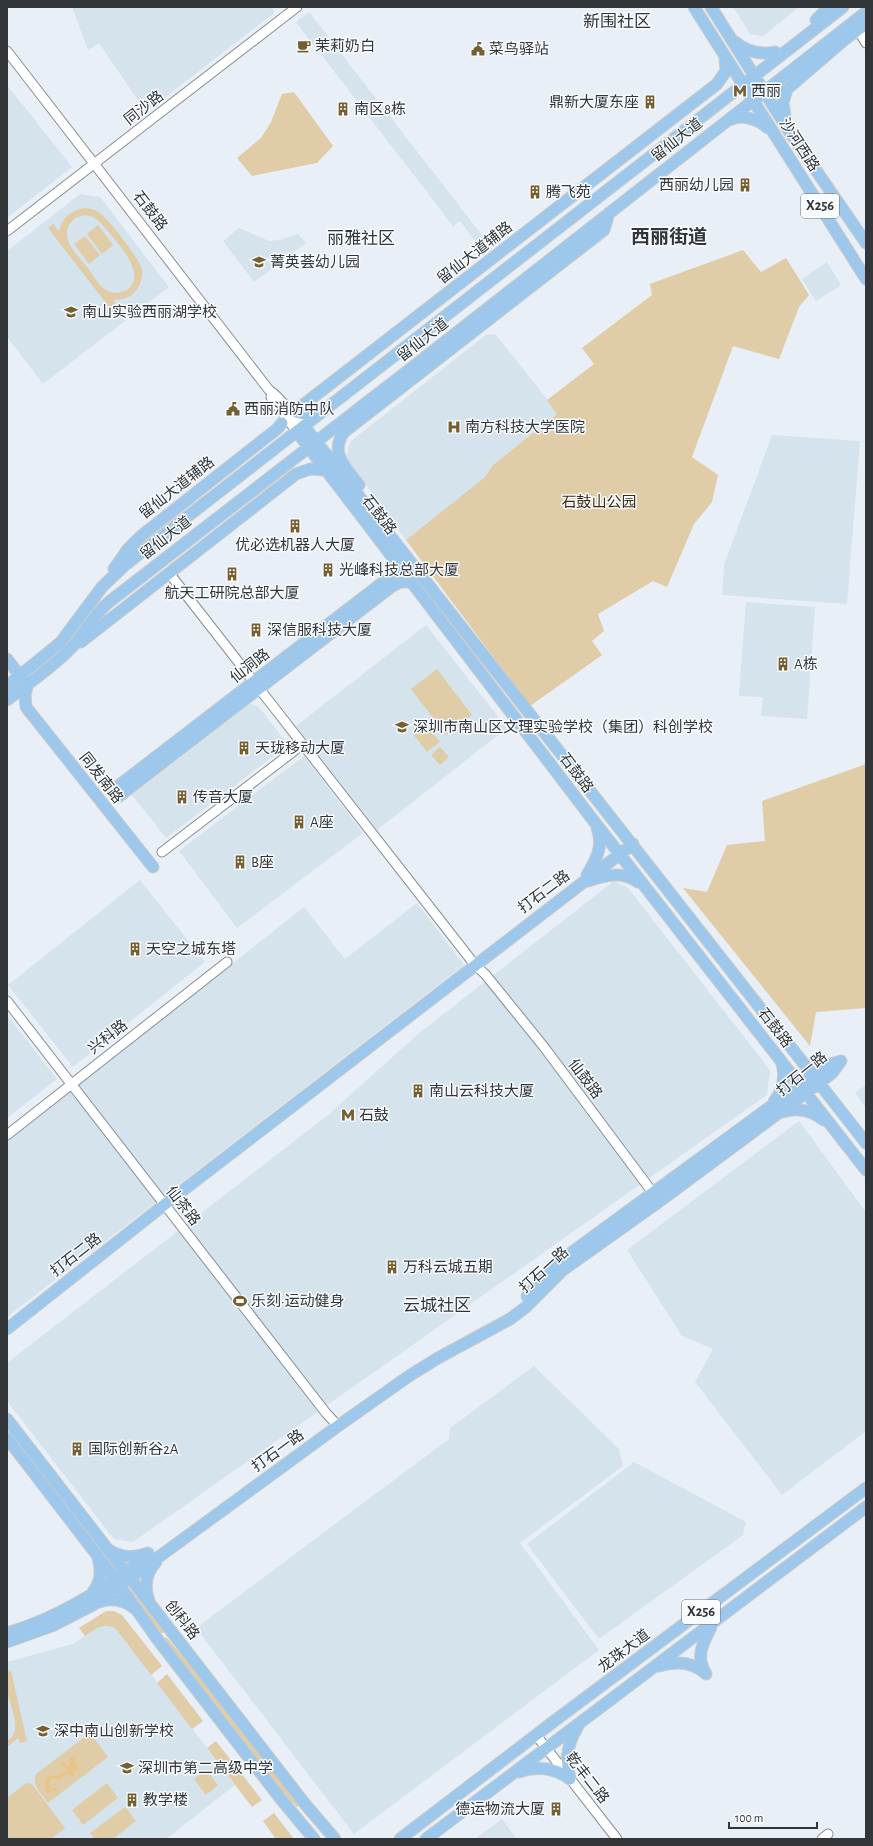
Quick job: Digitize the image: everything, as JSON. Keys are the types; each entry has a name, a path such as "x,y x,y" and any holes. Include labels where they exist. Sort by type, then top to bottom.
{"main road":[{"name":"沙河西路","path":"694,7 866,279"},
{"name":"沙河西路","path":"711,7 789,131 866,243"},
{"path":"754,76 761,64 819,18 829,7"},
{"name":"留仙大道","path":"25,681 66,637 102,587 125,565 843,7"},
{"name":"留仙大道","path":"9,692 58,660 77,641 101,608 866,12"},
{"path":"789,131 783,112 783,103 787,90 844,40 862,27"},
{"path":"731,38 744,49 752,52 768,54 775,52"},
{"path":"816,51 844,40"},
{"name":"留仙大道辅路","path":"285,409 302,406 721,81 726,71 726,58"},
{"path":"675,117 714,106"},
{"path":"725,122 736,118 747,118 764,124 774,133"},
{"path":"366,506 366,495 341,460 338,452 338,444 344,432 604,230 609,213"},
{"path":"376,370 391,337"},
{"path":"371,399 398,389"},
{"path":"273,451 281,437 285,409 296,413 310,414 327,409"},
{"path":"331,469 331,442 334,432 341,422"},
{"name":"留仙大道辅路","path":"102,587 124,554 136,540 282,423"},
{"name":"石鼓路","path":"300,429 331,469 394,559 593,820 866,1170"},
{"path":"282,467 291,463 305,461 331,469"},
{"path":"58,660 296,474 310,469 331,469"},
{"name":"石鼓路","path":"331,469 366,506 633,844 866,1143"},
{"path":"198,491 238,478"},
{"path":"216,536 238,504 247,495"},
{"name":"仙洞路","path":"256,685 386,580 394,570 394,559"},
{"name":"仙洞路","path":"115,793 256,685 391,586 400,582 412,582"},
{"path":"7,658 25,681 26,707 20,705 7,705"},
{"name":"同发南路","path":"26,707 153,867"},
{"path":"582,882 596,861 600,847 599,833 593,820"},
{"name":"打石二路","path":"7,1329 164,1205 633,844"},
{"path":"582,882 617,874 630,877 645,888"},
{"path":"779,1058 784,1070 784,1082 773,1110 805,1110 822,1118 835,1130"},
{"name":"打石一路","path":"7,1642 52,1626 117,1582 148,1564 404,1372 458,1340 507,1314 522,1302 560,1261 657,1197 816,1079"},
{"name":"创科路","path":"7,1419 100,1549 117,1582 135,1609 280,1798 294,1812 314,1839"},
{"name":"打石一路","path":"127,1576 156,1550 336,1423"},
{"name":"创科路","path":"7,1438 100,1549 127,1576 151,1605 305,1804 336,1839"},
{"name":"龙珠大道","path":"400,1839 536,1735 866,1488"},
{"name":"龙珠大道","path":"426,1839 866,1507"},
{"path":"89,1602 100,1577 100,1549 128,1557 140,1556 156,1550"},
{"path":"148,1564 157,1561 150,1570 146,1581 146,1592 151,1605"},
{"path":"89,1602 114,1600 127,1603 135,1609"},
{"name":"打石一路","path":"7,1633 89,1602"},
{"path":"653,1668 667,1664 686,1663 694,1665 706,1674 702,1668 700,1656 704,1640 713,1623"},
{"path":"158,1640 170,1630"},
{"path":"570,1779 567,1753 571,1739 580,1723"},
{"path":"511,1774 524,1770 542,1768 559,1772 570,1779"},
{"path":"294,1812 305,1804"}],"street":[{"name":"同沙路","path":"7,231 296,7"},
{"path":"862,27 866,44"},
{"name":"石鼓路","path":"7,51 269,390 275,394 285,409 294,418 300,429"},
{"name":"仙鼓路","path":"169,573 475,965 486,974 544,1047 657,1197"},
{"path":"162,852 302,744"},
{"name":"兴科路","path":"7,1135 227,962"},
{"name":"仙茶路","path":"7,1001 70,1085 326,1413 336,1423"},
{"name":"乾丰二路","path":"536,1735 617,1839"}],"shaded area":[{"path":"72,7 273,7 274,13 146,112 99,43 88,50"},
{"path":"733,7 799,7 763,36 750,34"},
{"path":"309,12 485,239 478,245 460,221 453,226 296,22"},
{"path":"7,85 72,167 7,218"},
{"name":"南山实验西丽湖学校","path":"80,194 100,197 169,287 43,384 7,337 7,251"},
{"name":"菁英荟幼儿园","path":"239,228 269,241 279,240 298,234 306,243 254,282 223,241"},
{"path":"827,262 841,285 816,301 802,279"},
{"name":"南方科技大学医院","path":"486,335 496,335 558,413 493,465 485,477 406,540 350,463 347,456 348,448 351,441"},
{"path":"772,435 860,441 847,604 722,595 724,565"},
{"path":"746,602 815,607 807,719 761,716 763,697 739,696"},
{"name":"深圳市南山区文理实验学校（集团）科创学校","path":"426,625 507,728 377,830 296,726"},
{"path":"250,704 258,706 286,742 285,747 166,838 132,795"},
{"path":"304,756 363,833 237,928 179,851"},
{"path":"140,880 205,962 73,1067 8,985"},
{"path":"614,881 628,888 770,1070 767,1095 133,1542 114,1539 7,1401 7,1363 328,1115 418,1034"},
{"path":"417,903 464,965 7,1317 7,1142 304,907 345,959"},
{"path":"7,1015 57,1079 7,1118"},
{"path":"866,1085 866,1108 855,1093"},
{"path":"799,1121 866,1212 866,1431 782,1495 695,1382 713,1349 682,1336 627,1250"},
{"path":"534,1366 619,1449 623,1466 520,1543 599,1650 354,1834 196,1628 449,1439 450,1428"},
{"path":"634,1462 746,1522 743,1535 599,1639 527,1544"},
{"name":"深圳市第二高级中学","path":"102,1625 116,1628 235,1785 166,1839 7,1839 7,1662 73,1644"},
{"path":"71,1757 74,1759 78,1770 73,1771 74,1775 72,1776 67,1773 59,1780 53,1778 49,1779 50,1790 56,1788 57,1790 46,1793 45,1780 53,1775 58,1776 61,1773 68,1772 61,1764 64,1763 67,1766 70,1765 69,1759"},
{"path":"502,1819 517,1839 475,1839"}],"green space":[{"path":"294,92 333,146 317,163 252,176 237,158 261,138 271,122 282,94"},
{"path":"85,208 100,213 106,219 130,249 142,269 141,281 135,292 125,298 113,300 122,312 116,316 48,228 53,224 59,231 62,222 68,215 76,210","holes":["85,215 93,217 100,222 119,245 131,264 134,273 133,282 128,289 124,291 113,293 102,287 68,242 67,230 73,220"]},
{"path":"98,225 113,245 102,254 87,234"},
{"path":"85,236 100,255 89,264 74,244"},
{"name":"石鼓山公园","path":"743,250 761,272 786,258 809,295 799,307 779,359 733,346 692,457 718,475 712,502 694,524 667,587 653,581 598,614 604,631 592,641 602,655 530,706 406,540 485,477 493,465 557,414 547,400 594,364 582,348 652,295 650,284"},
{"path":"437,669 472,715 446,735 411,689"},
{"path":"425,723 440,742 427,752 412,733"},
{"path":"440,747 449,757 440,765 431,755"},
{"path":"866,764 866,1008 816,1012 810,1046 683,888 707,892 727,845 765,841 762,801"},
{"path":"131,1590 164,1632 162,1634 129,1592"},
{"path":"106,1611 114,1611 122,1615 162,1666 151,1675 116,1629 112,1627 100,1627 85,1636 79,1628"},
{"path":"166,1637 193,1668 299,1805 297,1807 279,1789 163,1639"},
{"path":"11,1671 27,1741 20,1743 18,1738 7,1747 7,1741 15,1730 14,1716 7,1688 7,1672"},
{"path":"167,1674 203,1721 192,1729 157,1683"},
{"path":"90,1733 108,1757 48,1803 36,1786 36,1774"},
{"path":"216,1741 262,1800 252,1807 207,1748"},
{"path":"206,1770 218,1785 206,1795 194,1779"},
{"path":"26,1783 32,1784 65,1828 51,1839 7,1839 7,1798"},
{"path":"107,1783 118,1798 83,1825 72,1810"},
{"path":"125,1807 136,1821 113,1839 94,1839 90,1833"},
{"path":"274,1813 294,1839 276,1839 263,1821"}],"place":[{"name":"茉莉奶白","path":"304,46"},
{"name":"菜鸟驿站","path":"478,49"},
{"name":"西丽","path":"740,91"},
{"name":"鼎新大厦东座","path":"650,102"},
{"name":"南区8栋","path":"343,109"},
{"name":"西丽幼儿园","path":"745,185"},
{"name":"腾飞苑","path":"535,192"},
{"name":"菁英荟幼儿园","path":"259,262"},
{"name":"南山实验西丽湖学校","path":"71,312"},
{"name":"西丽消防中队","path":"233,409"},
{"name":"南方科技大学医院","path":"454,427"},
{"name":"优必选机器人大厦","path":"295,526"},
{"name":"光峰科技总部大厦","path":"328,570"},
{"name":"航天工研院总部大厦","path":"232,574"},
{"name":"深信服科技大厦","path":"256,630"},
{"name":"A栋","path":"783,664"},
{"name":"深圳市南山区文理实验学校（集团）科创学校","path":"402,727"},
{"name":"天珑移动大厦","path":"244,748"},
{"name":"传音大厦","path":"182,797"},
{"name":"A座","path":"299,822"},
{"name":"B座","path":"240,862"},
{"name":"天空之城东塔","path":"135,949"},
{"name":"南山云科技大厦","path":"418,1091"},
{"name":"石鼓","path":"348,1115"},
{"name":"万科云城五期","path":"392,1267"},
{"name":"乐刻·运动健身","path":"240,1301"},
{"name":"国际创新谷2A","path":"77,1449"},
{"name":"深中南山创新学校","path":"43,1731"},
{"name":"深圳市第二高级中学","path":"127,1768"},
{"name":"教学楼","path":"132,1800"},
{"name":"德运物流大厦","path":"556,1809"}],"district":[{"name":"新围社区","path":"617,21"},
{"name":"西丽街道","path":"669,237"},
{"name":"丽雅社区","path":"361,238"},
{"name":"云城社区","path":"437,1305"}]}
